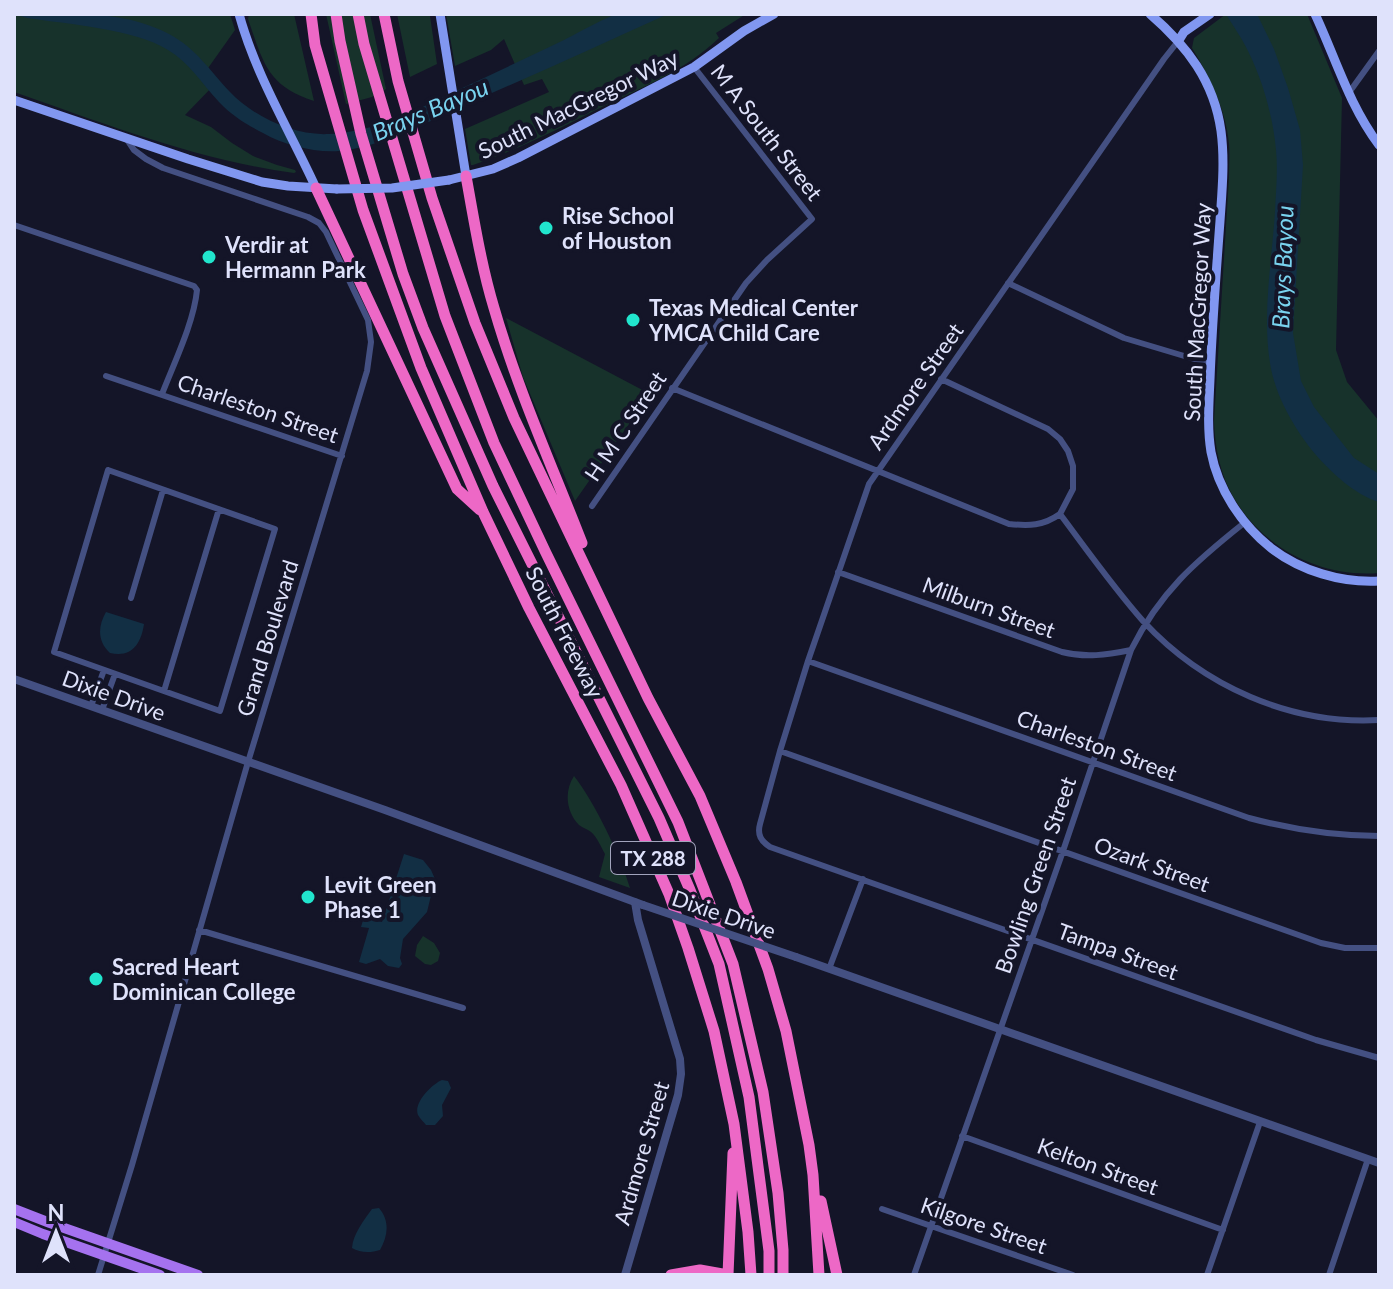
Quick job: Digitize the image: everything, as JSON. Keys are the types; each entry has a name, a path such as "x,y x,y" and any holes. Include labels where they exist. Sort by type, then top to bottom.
{"highway":[{"name":"South Freeway","path":"309,14 315,45 363,210 421,368 483,512 621,785 669,894 714,1031 734,1124 751,1275"},
{"path":"336,14 361,134 423,328 493,486 659,818 719,964 749,1097 769,1251 769,1275"},
{"path":"358,14 364,44 445,316 494,443 678,822 733,964 763,1092 778,1193 783,1275"},
{"name":"South Freeway","path":"385,15 398,81 432,198 475,323 514,418 648,698 700,796 768,969 786,1031 809,1145 819,1275"},
{"path":"466,176 494,308 522,392 615,626"},
{"path":"316,188 457,489 483,512"},
{"path":"671,1275 700,1270 728,1275 734,1124"},
{"path":"809,1145 837,1275"}],"main road":[{"path":"242,14 246,37 261,76 316,188"},
{"path":"440,14 466,176"},
{"name":"South MacGregor Way","path":"14,100 262,182 337,189 392,188 466,176 518,158 694,67 774,14"},
{"name":"South MacGregor Way","path":"1150,14 1179,40 1198,66 1218,116 1223,150 1209,433 1211,454 1221,483 1244,523 1280,554 1327,575 1349,580 1379,581"},
{"path":"1315,14 1348,94 1379,145"},
{"name":"Ardmore Street","path":"1179,40 1184,32 1206,17"},
{"path":"14,1209 198,1275"},
{"path":"14,1222 160,1275"}],"street":[{"name":"Ardmore Street","path":"759,836 780,751 863,498 941,379 1179,40"},
{"path":"1348,94 1379,51"},
{"name":"M A South Street","path":"694,67 812,219"},
{"name":"Grand Boulevard","path":"98,1275 248,762 367,371 370,330 368,320 319,223 163,168 134,150 126,138"},
{"name":"H M C Street","path":"592,506 746,283 812,219"},
{"path":"14,225 194,286 197,295 162,394"},
{"path":"1008,283 1124,338 1211,364"},
{"name":"Charleston Street","path":"106,376 342,456"},
{"path":"672,388 1009,524 1048,522 1060,514 1073,489 1073,466 1060,439 1048,429 941,379"},
{"path":"108,470 163,490 275,529 220,711 54,652 108,470"},
{"path":"131,598 163,490"},
{"path":"164,691 219,509"},
{"path":"1060,514 1145,622 1198,668 1253,699 1294,712 1327,719 1379,720"},
{"name":"Bowling Green Street","path":"914,1275 1131,650 1145,622 1188,570 1244,523"},
{"name":"Milburn Street","path":"838,572 1062,652 1095,656 1131,650"},
{"name":"Charleston Street","path":"808,661 1249,818 1322,834 1379,836"},
{"path":"91,706 104,670"},
{"path":"102,710 115,674"},
{"name":"Dixie Drive","path":"14,679 1379,1163"},
{"name":"Ozark Street","path":"780,751 1321,943 1345,948 1379,948"},
{"name":"Tampa Street","path":"759,836 770,847 1316,1040 1379,1058"},
{"path":"829,969 863,879"},
{"name":"Ardmore Street","path":"625,1275 678,1095 681,1074 675,1040 638,920 639,903"},
{"path":"199,930 463,1008"},
{"path":"1207,1275 1260,1122"},
{"name":"Kelton Street","path":"962,1136 1223,1230"},
{"path":"1329,1275 1368,1159"},
{"name":"Kilgore Street","path":"882,1209 1073,1275"}],"green space":[{"path":"14,14 230,14 235,30 206,71 215,84 185,115 211,127 253,156 296,172 258,167 187,150 14,92"},
{"path":"249,14 294,14 314,101 298,95 276,80 263,60 248,19"},
{"path":"326,14 370,14 386,89 372,97 346,104"},
{"path":"397,14 430,16 437,64 410,77"},
{"path":"446,14 746,14 716,33 719,38 693,59 664,77 539,138 471,165 465,129 549,92 542,79 524,85 504,39 491,50 455,66"},
{"path":"1226,14 1307,14 1342,98 1336,350 1347,382 1379,421 1379,573 1357,573 1315,565 1277,545 1246,516 1229,489 1219,461 1214,421 1229,148 1221,106 1192,48 1194,38"},
{"path":"506,318 650,394 575,501 523,377"},
{"path":"574,776 606,830 630,888 599,877 605,854 597,839 579,825 569,808 569,788"},
{"path":"423,936 434,943 440,953 438,961 431,965 415,956"}],"water":[{"name":"Brays Bayou","path":"14,14 93,15 151,26 187,46 230,92 263,117 302,132 329,134 363,129 396,118 614,15 668,14 405,132 371,145 330,151 290,144 245,123 224,107 182,61 154,43 119,32"},
{"name":"Brays Bayou","path":"1226,14 1257,14 1274,49 1300,130 1303,165 1293,333 1301,381 1314,407 1354,458 1379,474 1379,502 1353,489 1316,455 1294,424 1276,388 1270,363 1267,325 1277,180 1275,138 1258,74 1246,46"},
{"path":"106,612 144,624 141,638 130,651 110,653 103,644 100,628"},
{"path":"404,854 423,860 435,879 427,912 403,939 402,964 399,968 388,966 380,959 366,964 359,962 369,928 361,927 364,917 382,922"},
{"path":"442,1080 448,1081 451,1088 442,1105 443,1116 435,1125 426,1125 418,1115 418,1105 433,1085"},
{"path":"379,1208 387,1229 380,1250 366,1252 352,1248 362,1222 372,1209"}],"place":[{"name":"Rise School of Houston","path":"546,228"},
{"name":"Verdir at Hermann Park","path":"209,257"},
{"name":"Texas Medical Center YMCA Child Care","path":"633,320"},
{"name":"Levit Green Phase 1","path":"308,897"},
{"name":"Sacred Heart Dominican College","path":"96,979"}]}
